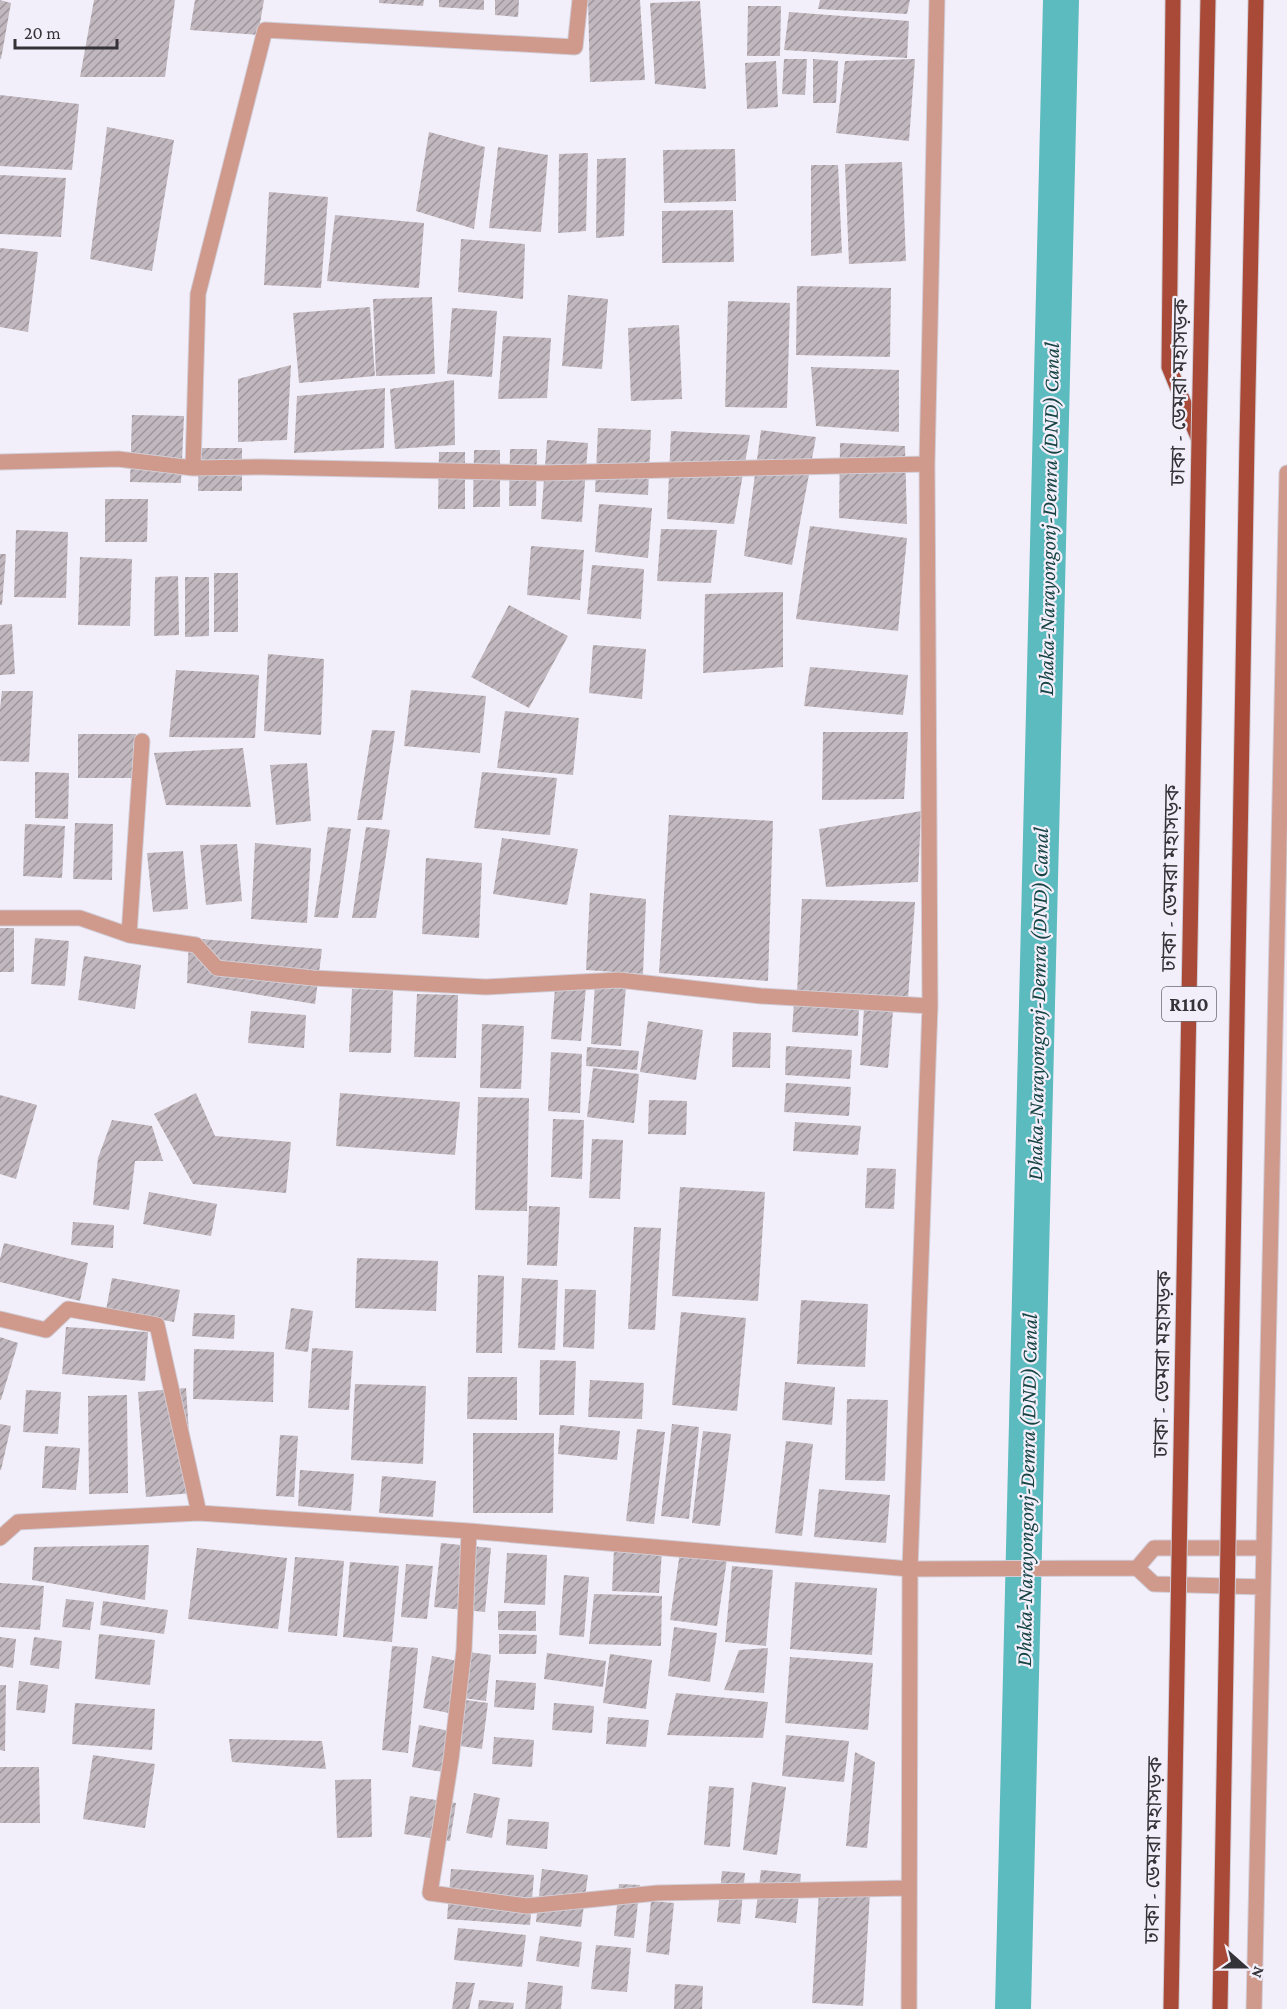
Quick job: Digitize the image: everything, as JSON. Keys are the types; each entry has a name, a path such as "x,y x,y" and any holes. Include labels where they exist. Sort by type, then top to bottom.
{"main road":[{"path":"1173,0 1169,367 1199,440"},
{"name":"ঢাকা - ডেমরা মহাসড়ক","path":"1171,2009 1208,0"},
{"name":"R110","path":"1220,2009 1256,0"}],"street":[{"path":"193,468 198,294 265,30 575,47 580,0"},
{"path":"909,2009 910,1569 930,1006 927,464 937,0"},
{"path":"0,462 118,459 193,468 262,467 542,473 927,464"},
{"path":"1254,2009 1287,473"},
{"path":"129,935 142,741"},
{"path":"0,918 80,918 129,935 196,945 217,968 314,978 486,987 619,980 761,996 930,1006"},
{"path":"0,1319 46,1330 68,1309 157,1324 199,1513"},
{"path":"0,1538 18,1522 199,1513 469,1531 910,1569 1137,1568 1154,1584 1263,1587"},
{"path":"469,1531 461,1672 452,1759 429,1893 526,1906 657,1893 908,1888"},
{"path":"1137,1568 1154,1548 1264,1548"}],"building":[{"path":"0,0 11,3 1,59 0,59"},
{"path":"94,0 175,0 165,77 80,77"},
{"path":"195,0 264,0 258,35 190,30"},
{"path":"379,0 424,0 423,6 379,3"},
{"path":"439,0 484,0 484,10 439,7"},
{"path":"495,0 519,0 518,17 495,15"},
{"path":"588,0 640,0 645,80 590,82"},
{"path":"820,0 910,0 907,14 818,9"},
{"path":"700,1 706,89 655,84 650,3"},
{"path":"748,6 781,6 780,56 747,56"},
{"path":"789,12 909,21 907,58 784,50"},
{"path":"784,59 807,59 805,95 782,94"},
{"path":"813,59 838,61 836,103 813,103"},
{"path":"915,59 909,141 836,133 845,61"},
{"path":"776,61 778,107 747,109 745,63"},
{"path":"0,95 79,104 72,170 0,166"},
{"path":"107,127 174,140 152,271 90,259"},
{"path":"429,132 485,147 474,229 416,211"},
{"path":"498,147 548,155 541,232 489,228"},
{"path":"735,149 736,201 664,203 663,150"},
{"path":"588,153 586,231 558,233 559,154"},
{"path":"626,158 624,236 596,238 597,159"},
{"path":"902,162 906,261 849,264 845,164"},
{"path":"811,165 838,165 842,253 811,256"},
{"path":"0,175 66,178 61,237 0,234"},
{"path":"269,192 328,197 321,288 264,285"},
{"path":"733,210 734,262 662,263 662,211"},
{"path":"335,215 424,223 419,288 327,281"},
{"path":"461,239 525,244 523,299 458,292"},
{"path":"0,248 38,252 28,332 0,327"},
{"path":"797,286 891,288 890,357 796,355"},
{"path":"568,295 608,299 602,369 562,366"},
{"path":"432,297 435,374 376,376 373,299"},
{"path":"728,301 790,303 787,408 725,407"},
{"path":"370,307 375,376 299,383 293,313"},
{"path":"452,308 497,311 492,377 447,374"},
{"path":"679,325 682,399 631,401 628,328"},
{"path":"503,336 551,338 547,398 498,399"},
{"path":"291,365 287,440 238,442 238,379"},
{"path":"811,367 899,370 899,432 816,426"},
{"path":"454,380 455,445 395,449 390,389"},
{"path":"385,388 384,448 294,453 297,396"},
{"path":"132,415 184,416 181,483 130,482"},
{"path":"598,428 651,430 648,495 595,492"},
{"path":"761,430 816,437 792,565 744,556"},
{"path":"671,431 750,435 734,524 667,519"},
{"path":"547,440 588,443 582,522 541,519"},
{"path":"840,443 905,446 907,524 839,518"},
{"path":"199,448 242,448 242,491 198,491"},
{"path":"510,449 537,449 536,506 509,506"},
{"path":"474,450 500,450 500,507 473,507"},
{"path":"439,452 465,452 465,509 438,509"},
{"path":"105,499 148,499 147,542 105,542"},
{"path":"599,504 652,508 648,558 595,552"},
{"path":"810,526 907,538 898,631 796,619"},
{"path":"661,529 717,530 711,583 657,581"},
{"path":"16,530 68,532 66,598 14,597"},
{"path":"531,546 584,550 580,600 527,595"},
{"path":"0,554 6,554 2,605 0,605"},
{"path":"80,557 132,559 130,626 78,625"},
{"path":"592,565 644,569 641,619 587,614"},
{"path":"214,573 238,573 238,632 214,632"},
{"path":"178,576 179,635 154,636 155,577"},
{"path":"185,577 209,577 209,636 185,637"},
{"path":"783,592 783,667 703,673 705,594"},
{"path":"509,605 568,636 529,708 471,677"},
{"path":"12,624 15,674 0,675 0,625"},
{"path":"593,645 646,649 642,699 589,693"},
{"path":"268,654 324,659 321,735 264,731"},
{"path":"810,667 908,675 903,715 804,706"},
{"path":"176,670 259,675 255,738 169,737"},
{"path":"411,690 486,696 480,753 404,746"},
{"path":"2,691 33,691 29,762 0,761"},
{"path":"505,711 579,718 573,775 497,768"},
{"path":"372,730 395,731 382,820 357,820"},
{"path":"823,732 908,732 904,799 822,800"},
{"path":"78,734 136,734 136,778 78,778"},
{"path":"243,748 251,807 166,805 154,753"},
{"path":"307,763 311,821 276,825 270,765"},
{"path":"35,772 69,773 68,819 35,818"},
{"path":"482,772 557,778 550,835 474,828"},
{"path":"921,811 918,882 826,887 819,829"},
{"path":"669,815 773,821 768,981 659,973"},
{"path":"75,823 113,824 112,880 73,879"},
{"path":"25,824 65,826 62,878 23,876"},
{"path":"328,827 351,829 338,918 314,917"},
{"path":"366,827 390,830 376,918 352,918"},
{"path":"502,838 578,849 567,905 493,894"},
{"path":"255,843 311,848 307,923 251,919"},
{"path":"237,844 242,901 206,905 200,845"},
{"path":"183,851 188,909 153,912 147,853"},
{"path":"426,858 482,863 479,938 422,934"},
{"path":"590,893 646,899 643,974 586,970"},
{"path":"802,899 915,902 908,999 797,993"},
{"path":"0,928 14,928 14,972 0,972"},
{"path":"35,938 69,941 65,986 31,984"},
{"path":"189,938 322,949 315,1004 187,983"},
{"path":"84,956 141,965 135,1009 78,1000"},
{"path":"556,975 587,977 581,1041 551,1039"},
{"path":"595,984 626,986 621,1046 591,1044"},
{"path":"352,989 393,990 391,1053 349,1052"},
{"path":"417,994 458,995 456,1058 414,1057"},
{"path":"794,1002 859,1006 858,1036 792,1032"},
{"path":"864,1009 893,1011 888,1068 860,1065"},
{"path":"251,1011 306,1015 304,1048 248,1043"},
{"path":"648,1021 703,1030 696,1080 640,1072"},
{"path":"482,1024 524,1026 521,1089 480,1088"},
{"path":"733,1032 771,1033 770,1068 732,1067"},
{"path":"786,1046 852,1050 850,1079 785,1075"},
{"path":"587,1047 639,1051 637,1070 586,1066"},
{"path":"551,1052 582,1054 580,1113 548,1111"},
{"path":"593,1068 639,1074 634,1123 587,1117"},
{"path":"786,1083 851,1087 849,1116 784,1112"},
{"path":"196,1093 215,1136 291,1142 286,1193 193,1184 154,1114"},
{"path":"340,1093 460,1102 455,1155 336,1146"},
{"path":"0,1095 37,1105 16,1179 0,1174"},
{"path":"478,1097 529,1098 527,1211 475,1210"},
{"path":"649,1100 687,1101 686,1135 648,1134"},
{"path":"553,1119 584,1120 582,1179 551,1177"},
{"path":"112,1120 152,1126 163,1161 135,1161 129,1210 93,1205 98,1158"},
{"path":"795,1122 861,1126 858,1155 793,1151"},
{"path":"592,1139 623,1140 620,1199 589,1198"},
{"path":"867,1168 896,1169 894,1209 865,1208"},
{"path":"680,1187 765,1192 758,1301 672,1296"},
{"path":"149,1192 217,1204 211,1236 143,1224"},
{"path":"529,1206 560,1207 557,1266 527,1265"},
{"path":"73,1222 114,1225 113,1248 71,1245"},
{"path":"634,1227 661,1228 655,1330 628,1329"},
{"path":"4,1243 88,1263 80,1301 0,1282 0,1259"},
{"path":"357,1258 438,1261 436,1311 355,1308"},
{"path":"478,1275 504,1276 502,1353 476,1353"},
{"path":"112,1278 180,1290 174,1322 106,1310"},
{"path":"522,1278 558,1280 555,1350 518,1348"},
{"path":"565,1289 596,1290 594,1349 563,1347"},
{"path":"801,1300 868,1304 865,1367 797,1364"},
{"path":"291,1308 313,1311 308,1352 285,1349"},
{"path":"681,1312 746,1318 737,1411 672,1405"},
{"path":"194,1313 235,1315 234,1339 192,1336"},
{"path":"66,1327 148,1332 145,1381 62,1374"},
{"path":"0,1337 18,1343 1,1400 0,1400"},
{"path":"312,1348 353,1351 349,1410 308,1408"},
{"path":"194,1349 274,1352 273,1402 193,1399"},
{"path":"540,1360 576,1361 574,1415 539,1415"},
{"path":"468,1377 517,1377 517,1420 467,1419"},
{"path":"590,1380 644,1383 642,1419 588,1417"},
{"path":"785,1382 835,1387 832,1425 782,1420"},
{"path":"355,1384 426,1386 423,1464 351,1460"},
{"path":"186,1388 193,1493 146,1497 138,1392"},
{"path":"26,1390 61,1392 58,1434 23,1432"},
{"path":"127,1395 128,1493 89,1494 88,1396"},
{"path":"847,1399 888,1400 885,1481 845,1480"},
{"path":"0,1424 11,1426 1,1470 0,1470"},
{"path":"672,1424 699,1427 689,1519 661,1516"},
{"path":"560,1425 620,1431 617,1460 558,1454"},
{"path":"637,1429 665,1432 654,1524 626,1521"},
{"path":"703,1431 731,1434 720,1526 692,1523"},
{"path":"473,1433 554,1433 553,1513 473,1513"},
{"path":"280,1435 298,1436 294,1497 276,1496"},
{"path":"786,1441 813,1444 802,1536 775,1533"},
{"path":"45,1446 80,1448 76,1490 42,1488"},
{"path":"300,1470 354,1474 351,1511 298,1506"},
{"path":"382,1476 436,1481 433,1517 379,1513"},
{"path":"819,1489 890,1495 886,1543 814,1537"},
{"path":"441,1543 491,1548 485,1612 434,1607"},
{"path":"149,1545 145,1600 32,1580 34,1547"},
{"path":"197,1548 287,1558 278,1629 188,1619"},
{"path":"614,1548 662,1551 659,1593 612,1591"},
{"path":"680,1552 727,1559 717,1626 670,1620"},
{"path":"507,1553 547,1555 545,1605 504,1603"},
{"path":"295,1557 344,1561 337,1636 288,1632"},
{"path":"350,1562 399,1566 392,1642 343,1637"},
{"path":"406,1564 433,1566 427,1619 401,1617"},
{"path":"732,1566 773,1570 766,1646 725,1642"},
{"path":"564,1575 589,1577 584,1637 559,1635"},
{"path":"795,1582 877,1588 872,1655 790,1649"},
{"path":"0,1583 44,1586 40,1630 0,1627"},
{"path":"594,1594 662,1596 661,1646 589,1644"},
{"path":"66,1599 94,1602 90,1630 62,1627"},
{"path":"103,1601 168,1610 164,1634 100,1625"},
{"path":"498,1611 536,1611 536,1631 498,1630"},
{"path":"674,1627 717,1633 710,1682 668,1676"},
{"path":"99,1634 155,1640 150,1685 95,1679"},
{"path":"499,1634 537,1635 536,1654 499,1654"},
{"path":"0,1637 16,1639 13,1668 0,1666"},
{"path":"34,1637 62,1641 59,1669 30,1665"},
{"path":"392,1646 418,1648 408,1753 382,1750"},
{"path":"768,1648 764,1693 724,1690 739,1650"},
{"path":"469,1652 491,1655 486,1701 463,1698"},
{"path":"547,1653 606,1661 603,1687 544,1679"},
{"path":"610,1654 652,1660 646,1709 603,1703"},
{"path":"432,1656 458,1661 449,1713 423,1708"},
{"path":"790,1657 873,1663 868,1730 785,1723"},
{"path":"496,1680 536,1683 534,1710 494,1707"},
{"path":"19,1681 48,1685 45,1713 16,1710"},
{"path":"0,1685 6,1685 5,1751 0,1750"},
{"path":"676,1693 768,1702 763,1738 667,1735"},
{"path":"466,1700 488,1703 482,1749 460,1746"},
{"path":"75,1703 155,1709 152,1750 72,1744"},
{"path":"554,1703 594,1706 592,1733 552,1730"},
{"path":"608,1717 649,1720 646,1747 606,1744"},
{"path":"419,1725 450,1731 443,1772 412,1767"},
{"path":"786,1735 849,1741 844,1782 782,1776"},
{"path":"494,1737 534,1740 532,1767 492,1764"},
{"path":"229,1739 322,1741 326,1769 232,1762"},
{"path":"855,1752 875,1762 867,1848 846,1846"},
{"path":"93,1755 155,1764 145,1828 83,1819"},
{"path":"0,1767 39,1767 40,1823 0,1823"},
{"path":"371,1779 372,1837 337,1838 335,1780"},
{"path":"752,1782 786,1787 777,1855 743,1850"},
{"path":"709,1786 734,1788 730,1847 704,1845"},
{"path":"474,1793 500,1798 492,1838 466,1833"},
{"path":"410,1796 456,1803 450,1841 404,1834"},
{"path":"508,1819 549,1822 547,1849 506,1845"},
{"path":"451,1869 534,1875 530,1925 447,1919"},
{"path":"542,1869 588,1875 581,1927 536,1922"},
{"path":"761,1870 801,1874 796,1923 755,1918"},
{"path":"722,1871 745,1873 740,1924 717,1922"},
{"path":"619,1884 640,1885 634,1938 614,1936"},
{"path":"819,1891 870,1893 863,2006 812,2003"},
{"path":"651,1901 674,1903 669,1955 646,1952"},
{"path":"458,1928 526,1935 522,1967 454,1960"},
{"path":"540,1936 582,1942 579,1967 536,1961"},
{"path":"596,1945 631,1948 627,1992 591,1989"},
{"path":"456,1982 475,1983 469,2009 452,2009"},
{"path":"528,1982 563,1986 561,2009 525,2009"},
{"path":"675,1984 703,1986 702,2009 674,2009"},
{"path":"479,2000 514,2003 513,2009 478,2009"}],"waterway":[{"name":"Dhaka-Narayongonj-Demra (DND) Canal","path":"1013,2009 1061,0"}]}
